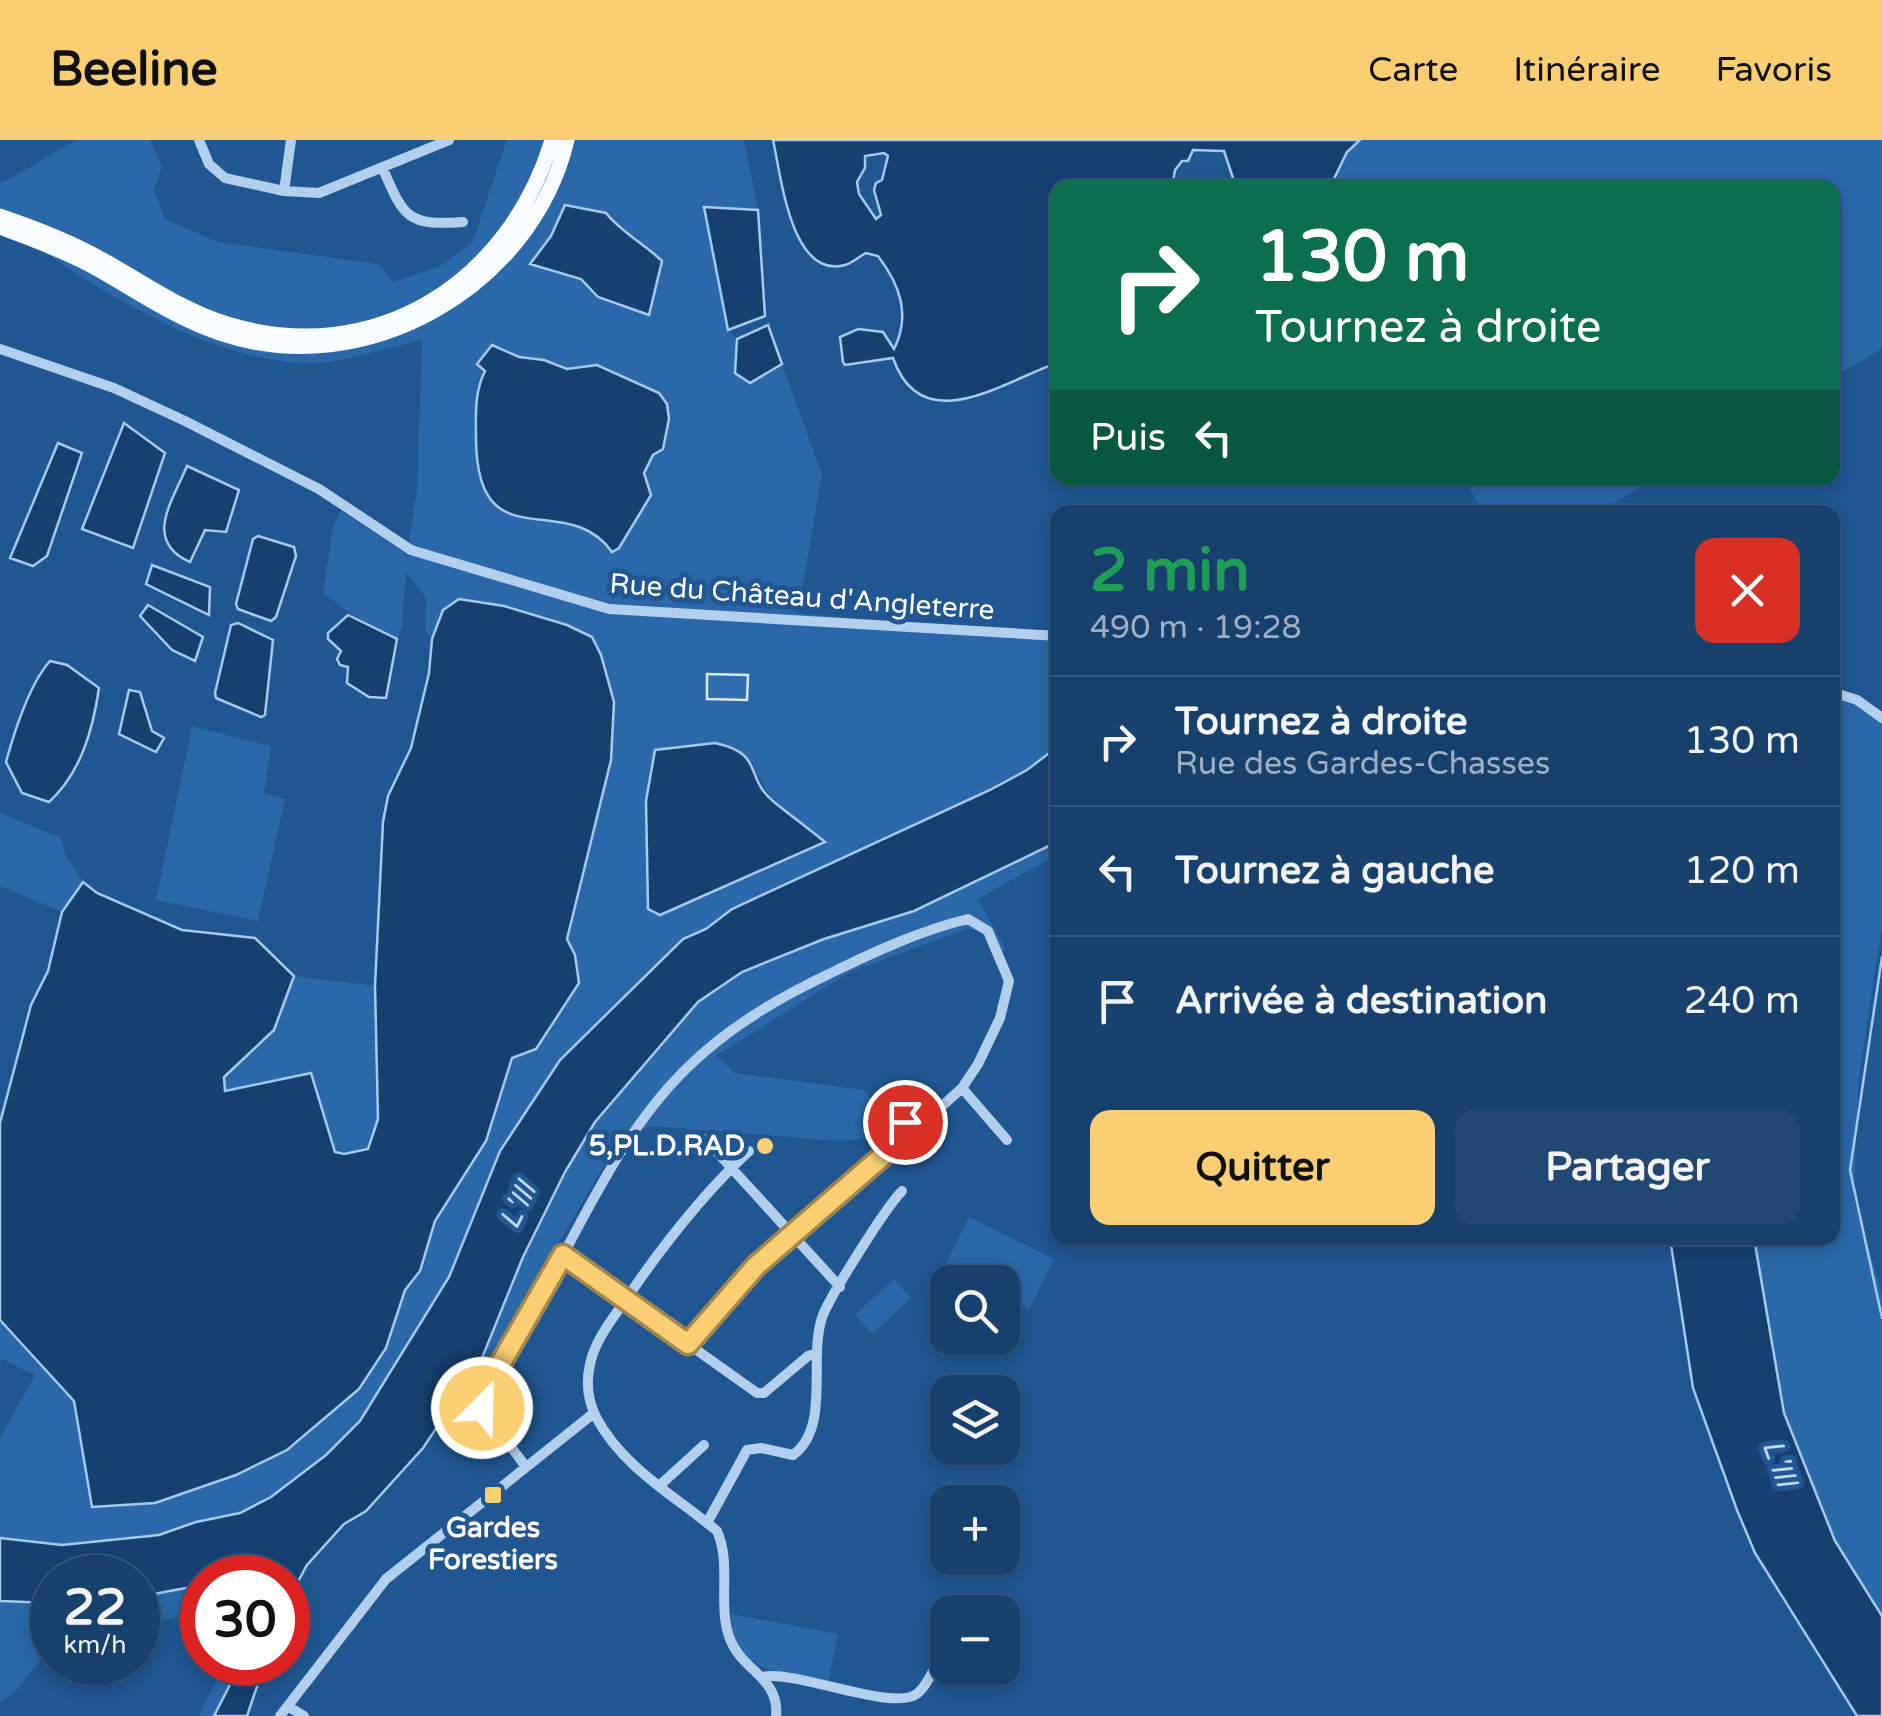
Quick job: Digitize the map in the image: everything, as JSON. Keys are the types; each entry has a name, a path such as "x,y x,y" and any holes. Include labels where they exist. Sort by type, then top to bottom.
{"main road":[{"path":"0,216 93,254 190,310 225,323 266,333 300,335 354,330 414,311 482,263 525,208 552,140"},
{"path":"0,228 88,264 183,319 223,334 264,344 340,344 395,331 428,316 487,274 510,250 538,210 567,140"}],"street":[{"path":"199,140 209,164 226,178 284,191 318,193 449,140"},
{"path":"284,191 291,140"},
{"path":"384,169 402,212 411,219 437,224 464,222"},
{"name":"Rue du Château d'Angleterre","path":"0,350 114,388 184,420 319,489 411,550 610,609 1050,636"},
{"path":"1840,694 1858,700 1882,718"},
{"path":"526,1467 482,1408 482,1396 588,1204 641,1123 686,1068 743,1021 785,995 866,956 968,919 988,930 1010,981 1000,1018 962,1088 920,1126"},
{"path":"962,1088 1007,1140"},
{"path":"913,1122 920,1126 922,1137 917,1144 906,1146 900,1141 898,1130 902,1124 913,1122"},
{"path":"705,1139 840,1286"},
{"path":"688,1344 756,1266 900,1141"},
{"path":"749,1151 679,1225 626,1300 590,1361 587,1381 594,1413 634,1467 720,1536 731,1644 762,1677 777,1701"},
{"path":"707,1523 747,1450 760,1448 793,1455 806,1444 823,1316 902,1190"},
{"path":"563,1255 757,1393 764,1393 817,1353"},
{"path":"280,1716 386,1579 594,1413"},
{"path":"659,1486 704,1445"},
{"path":"762,1677 907,1699 922,1690 930,1673"},
{"path":"776,1716 777,1701 792,1679"},
{"path":"288,1707 304,1716"}],"shaded area":[{"path":"79,140 150,140 162,167 154,190 165,219 218,242 378,264 394,282 440,266 473,242 507,140 744,140 758,210 705,207 728,330 737,339 735,373 750,383 782,364 822,474 798,613 1050,638 1050,752 990,790 732,909 655,966 484,1198 432,1306 360,1421 326,1455 271,1497 240,1513 159,1535 62,1545 0,1538 0,1438 35,1375 0,1358 0,1320 74,1401 386,1348 405,1290 420,1271 435,1221 486,1141 512,1058 575,955 567,940 611,760 614,702 443,610 432,639 425,631 426,598 406,572 402,626 397,639 358,619 323,593 333,526 341,511 407,554 417,489 422,340 351,358 309,363 229,349 187,333 105,292 0,219 0,183","holes":["492,346 519,357 544,360 567,369 597,365 659,393 667,404 669,419 663,449 654,455 603,539 561,519 543,523 479,476 477,388","714,743 751,761 772,801 824,842 655,750"]},
{"path":"1360,140 1882,140 1882,349 1840,373 1840,180 1334,180 1347,152"},
{"path":"1468,485 1645,485 1610,505 1478,505"},
{"path":"1840,701 1855,705 1882,724 1882,926 1858,1082 1854,1199 1882,1293 1882,1616 1835,1541 1784,1413 1755,1245 1840,1245"},
{"path":"192,726 271,746 264,793 285,799 258,921 156,900"},
{"path":"0,813 61,838 65,854 83,882 62,912 0,886"},
{"path":"1050,845 1050,859 978,899 1006,949 993,956 983,934 969,928 850,972 716,1056 735,1073 865,1090 882,1118 871,1138 839,1141 652,1126 620,1138 550,1258 496,1362 480,1363 523,1257 595,1122 698,1002 742,972 824,939 914,911"},
{"path":"294,976 375,986 378,1119 368,1149 335,1153 225,1091 223,1077 274,1030"},
{"path":"969,1217 1054,1259 1029,1309 1020,1304 1020,1265 945,1265"},
{"path":"894,1279 911,1298 873,1334 855,1315"},
{"path":"180,1589 180,1617 160,1621 160,1593"},
{"path":"0,1601 30,1602 30,1673 14,1693 0,1702"},
{"path":"731,1614 838,1634 828,1682 777,1673 751,1660 734,1634"},
{"path":"214,1685 230,1685 214,1716 199,1716"}],"water":[{"path":"773,140 1360,140 1347,152 1333,180 1234,180 1224,151 1193,150 1188,161 1182,161 1175,170 1173,180 1050,180 1050,366 989,391 944,401 923,396 906,383 893,358 845,365 840,337 858,329 883,332 894,349 902,324 897,289 878,256 866,253 845,265 827,265 812,257 801,241 785,199","holes":["865,156 888,156 882,180 874,190 881,215 876,219 859,194 857,182 865,168"]},
{"path":"565,205 606,213 662,261 649,315 598,297 581,279 530,264 551,236"},
{"path":"704,207 758,210 765,316 728,330"},
{"path":"768,325 782,364 750,383 735,373 737,339"},
{"path":"492,345 519,357 544,360 567,369 597,365 659,393 667,404 669,419 663,449 653,455 644,473 651,495 619,548 612,552 593,534 571,524 507,513 491,500 480,477 476,421 477,396 485,371 477,364"},
{"path":"124,423 165,453 133,548 82,529"},
{"path":"58,443 82,453 47,556 33,566 10,558"},
{"path":"187,466 239,490 226,532 205,530 190,562 176,553 164,532 169,507"},
{"path":"258,536 294,547 296,556 276,617 271,621 238,609 236,604 253,539"},
{"path":"152,565 210,587 209,615 146,584"},
{"path":"459,599 504,606 567,625 592,637 601,655 614,702 611,760 567,939 575,955 579,983 536,1049 512,1058 486,1141 435,1221 420,1271 405,1290 386,1348 359,1389 287,1450 236,1475 155,1503 92,1507 74,1401 0,1320 0,1123 31,1005 48,971 62,912 83,882 97,893 182,930 255,938 294,976 274,1030 224,1077 225,1091 311,1073 335,1152 368,1149 378,1119 375,986 383,822 388,796 411,748 429,673 432,639 443,610"},
{"path":"148,605 203,637 195,661 172,650 140,616"},
{"path":"348,615 397,639 386,698 369,697 347,683 348,667 340,665 337,659 341,651 328,639 328,633"},
{"path":"238,623 273,640 265,715 261,717 216,698 231,625"},
{"path":"50,661 67,665 99,688 84,750 69,778 49,802 22,793 6,762 29,695"},
{"path":"129,690 140,692 152,731 164,738 156,752 119,734"},
{"path":"715,743 741,753 765,793 825,842 660,915 648,909 646,801 655,750"},
{"name":"L'Ill","path":"1050,752 1050,845 914,911 824,939 742,972 698,1002 595,1122 523,1257 480,1363 423,1448 366,1511 344,1524 310,1562 310,1555 180,1555 180,1589 160,1593 160,1555 30,1555 30,1602 0,1601 0,1538 62,1545 159,1535 240,1513 271,1497 326,1455 360,1421 449,1277 500,1151 560,1060 683,939 706,929 732,909 990,790"},
{"name":"L'Ill","path":"1671,1245 1755,1245 1784,1413 1835,1541 1882,1616 1882,1716 1857,1716 1755,1553 1693,1388"},
{"path":"230,1685 258,1685 247,1716 214,1716"}],"building":[{"path":"707,674 748,675 747,700 707,699"}],"waterway":[{"path":"1882,957 1850,1170 1882,1318"}],"place":[{"name":"5,PL.D.RAD","path":"765,1146"},
{"name":"Gardes Forestiers","path":"493,1495"}],"route":[{"path":"482,1408 482,1396 563,1255 688,1344 756,1266 848,1182 900,1141 899,1126 905,1122"}]}
